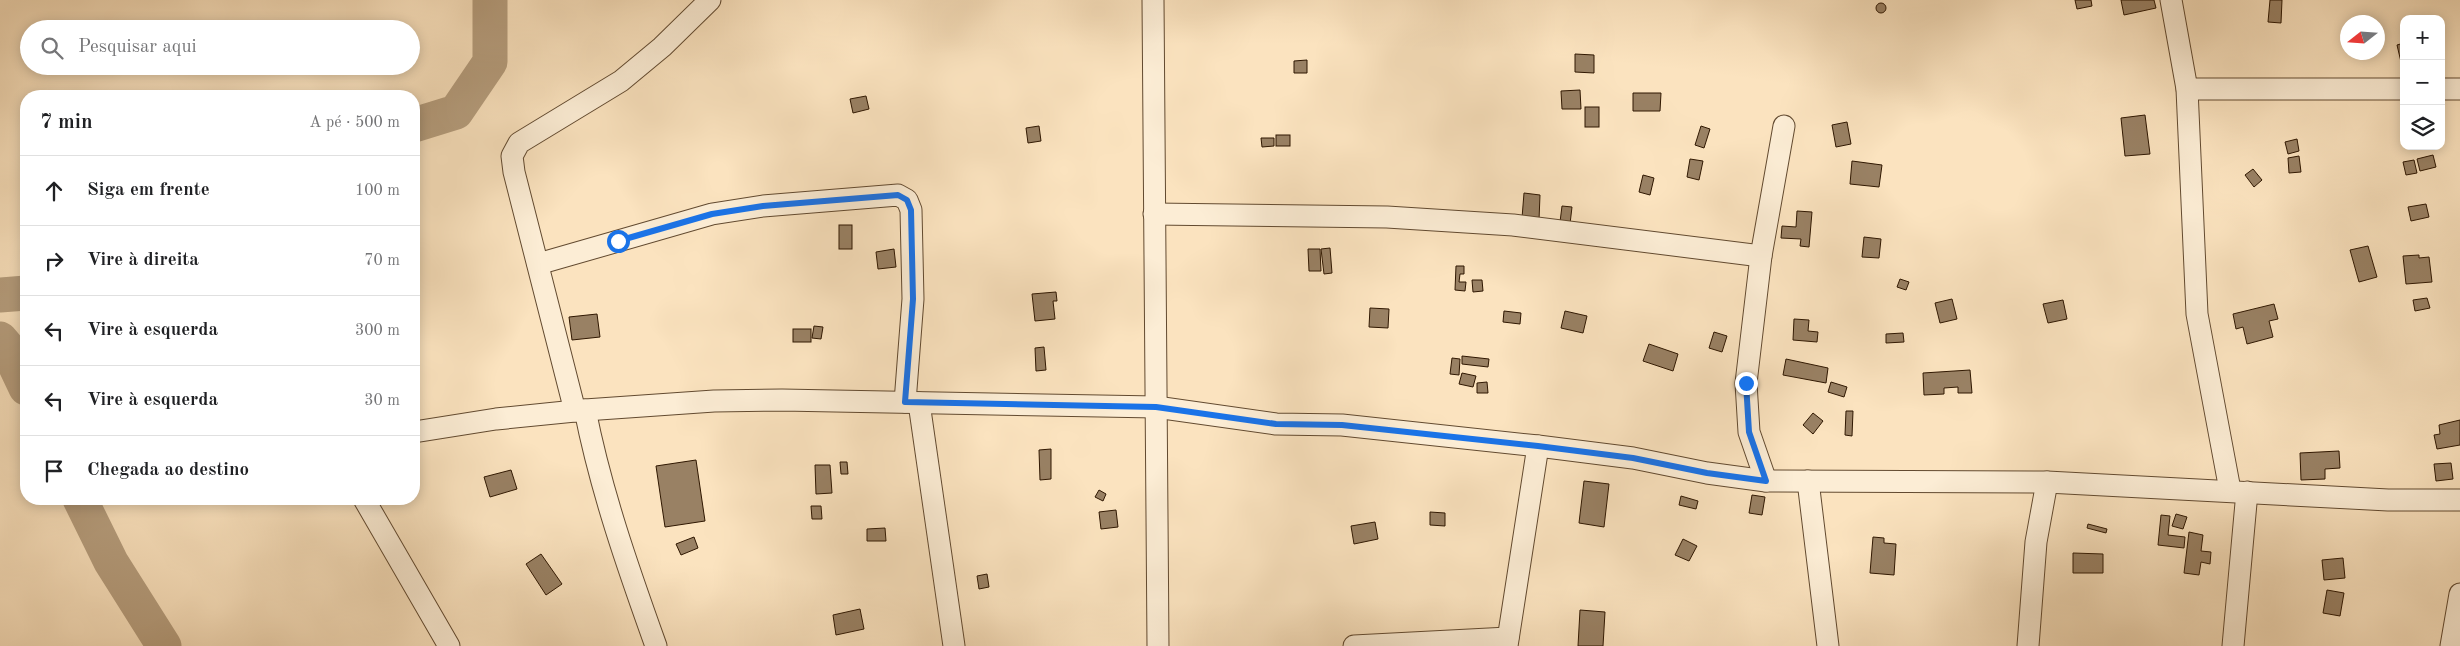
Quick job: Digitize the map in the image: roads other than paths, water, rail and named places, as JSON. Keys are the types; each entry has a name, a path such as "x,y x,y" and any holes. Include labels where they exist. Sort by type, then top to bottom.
{"street":[{"path":"656,646 611,518 538,264 514,172 512,156 519,143 621,81 662,47 710,0"},
{"path":"1153,0 1158,646"},
{"path":"2171,0 2187,89 2197,314 2239,491 2233,646"},
{"path":"2187,89 2400,89"},
{"path":"2445,89 2460,89"},
{"path":"1766,481 1749,432 1746,410 1746,383 1761,256 1784,126"},
{"path":"538,264 712,214 763,206 898,195 907,200 911,210 913,299 912,402 954,646"},
{"path":"1154,214 1387,217 1513,225 1761,256"},
{"path":"420,431 496,419 580,410 714,401 782,400 1156,407 1276,424 1342,425 1538,446 1633,458 1707,473 1766,481 2047,482 2388,500 2460,500"},
{"path":"1354,646 1508,642 1538,446"},
{"path":"1808,481 1828,646"},
{"path":"2028,646 2036,542 2047,482"},
{"path":"368,505 450,646"},
{"path":"2451,646 2460,594"}],"waterway":[{"path":"420,123 456,112 490,62 490,0"},
{"path":"0,295 20,293"},
{"path":"0,339 6,346 20,375"},
{"path":"83,505 111,562 164,646"}]}
